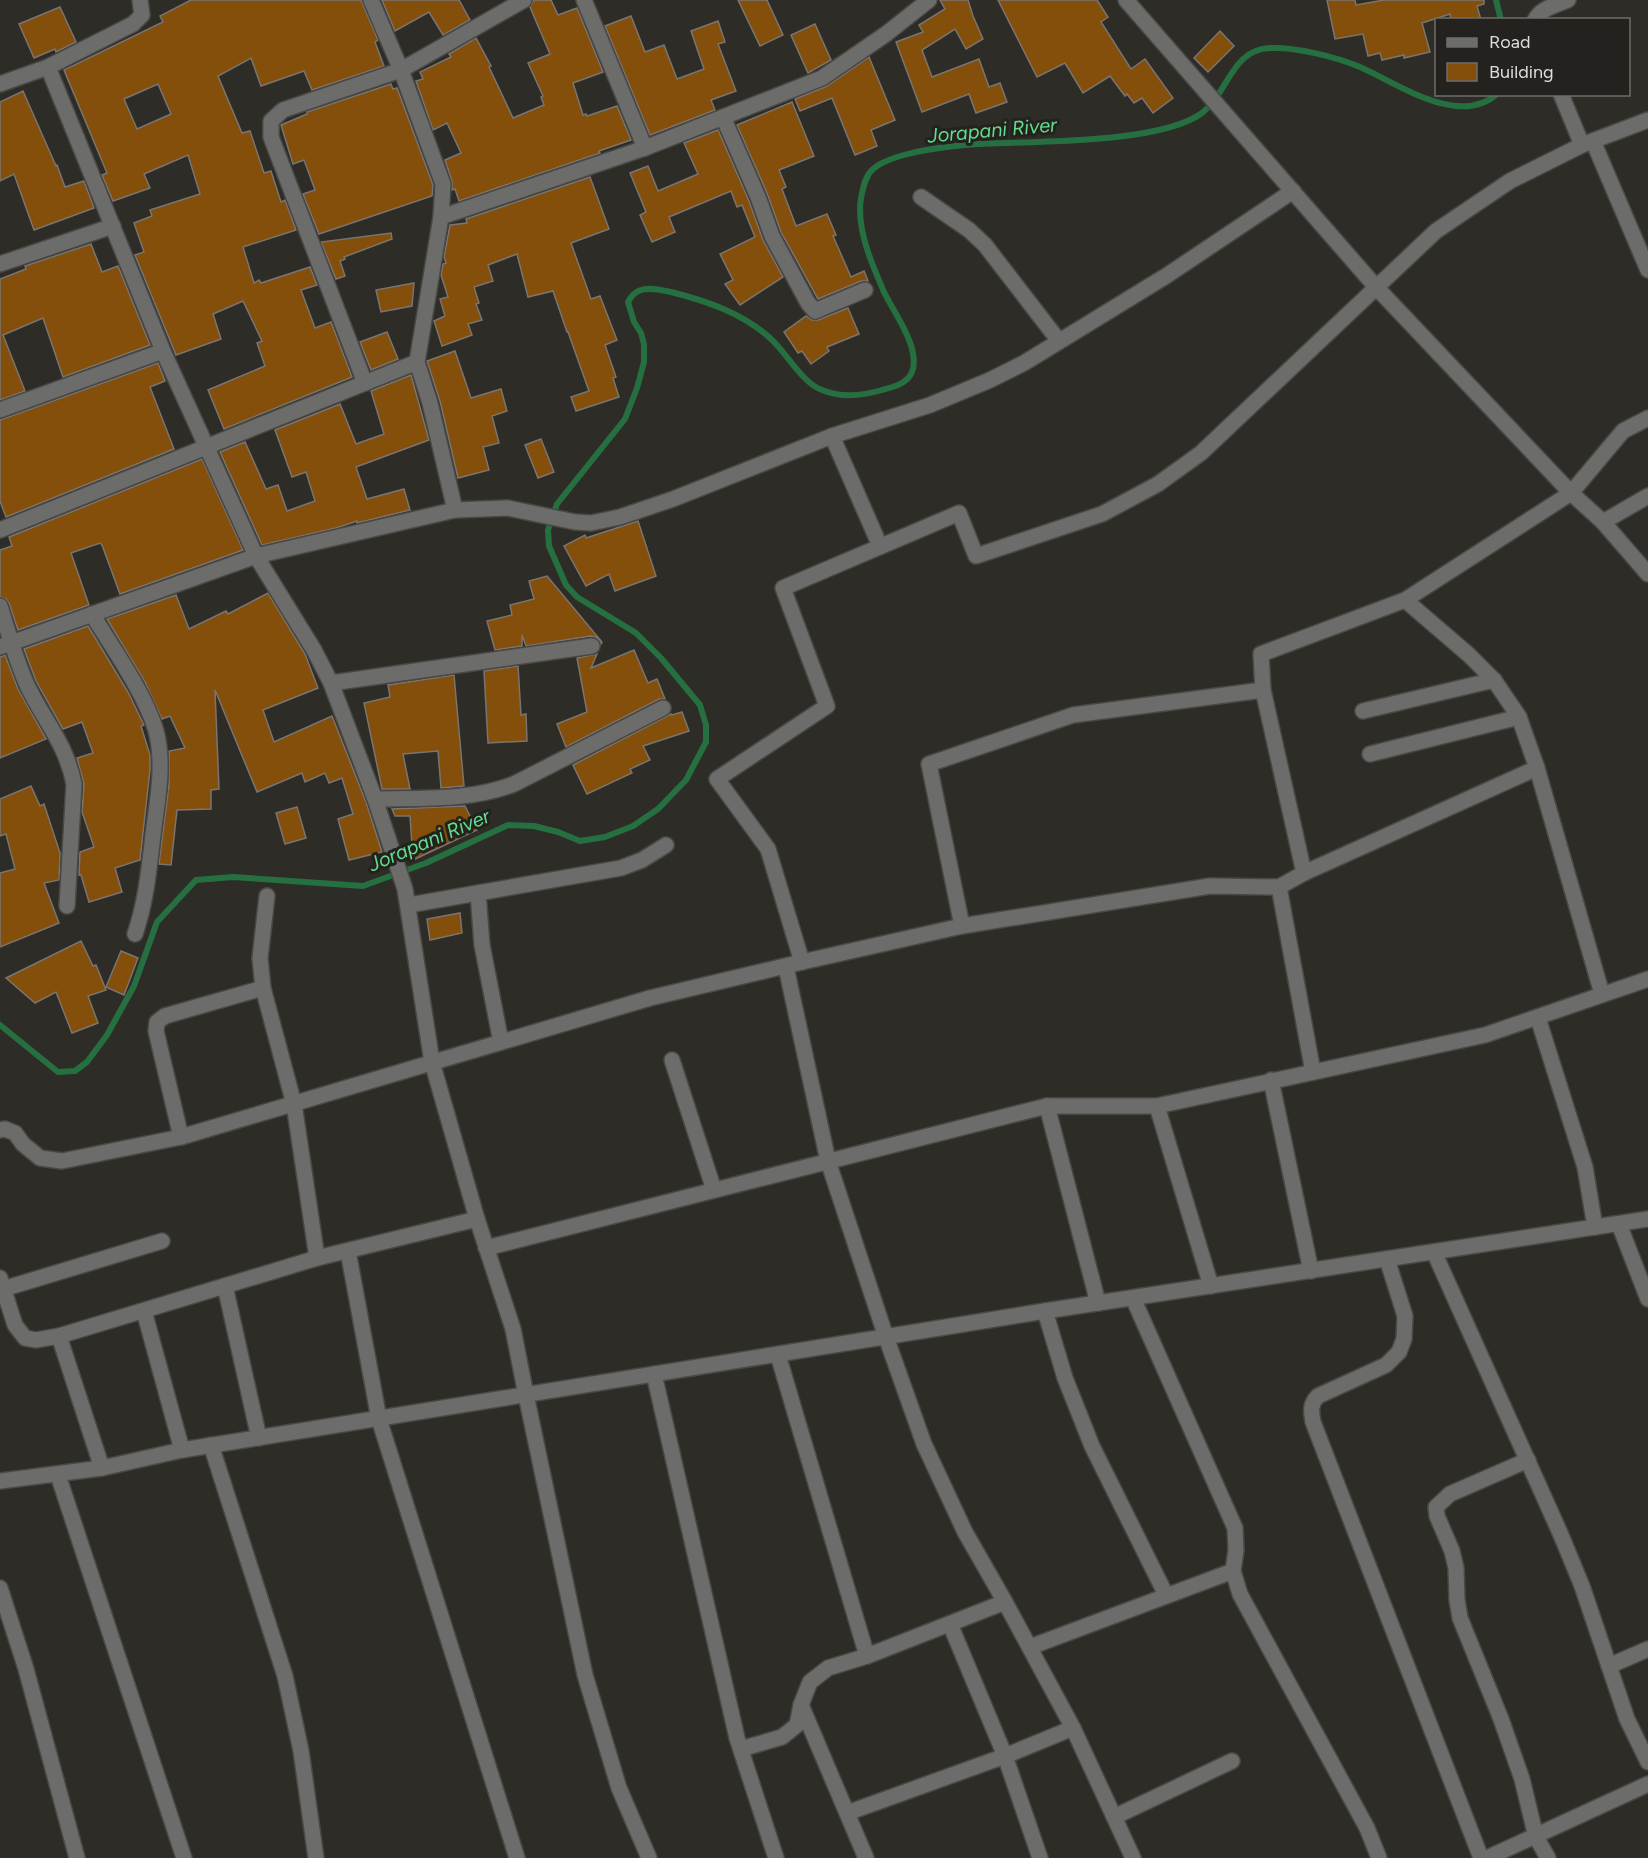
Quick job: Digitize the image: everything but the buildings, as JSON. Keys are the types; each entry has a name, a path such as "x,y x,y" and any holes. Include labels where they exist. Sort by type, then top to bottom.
{"street":[{"path":"0,84 48,67 133,24 142,15 141,0"},
{"path":"371,0 401,70 443,184 441,217 417,362 430,403 455,510"},
{"path":"364,383 271,137 270,126 274,116 283,110 401,70 524,0"},
{"path":"584,0 645,148"},
{"path":"441,217 645,148 822,78 886,34 929,0"},
{"path":"1126,0 1376,287 1571,493 1603,522 1648,574"},
{"path":"1536,18 1544,10 1568,0"},
{"path":"48,67 164,351 206,447 256,556 314,650 331,683 375,799 405,889 432,1062 477,1219 513,1329 585,1675 619,1788 649,1858"},
{"path":"1562,96 1648,270"},
{"path":"723,117 758,197 772,236 814,311 865,290"},
{"path":"802,962 768,849 717,779 827,706 783,588 959,513 976,556 1102,514 1158,484 1201,453 1436,231 1510,181 1587,143 1648,120"},
{"path":"6,645 256,556 455,510 508,508 575,522 604,521 673,500 832,436 930,405 990,380 1024,363 1166,276 1293,191"},
{"path":"921,197 969,230 985,245 1059,341"},
{"path":"0,264 113,226"},
{"path":"0,410 164,351"},
{"path":"0,530 417,362"},
{"path":"1304,873 1263,690 1261,654 1405,600 1571,493 1623,431 1648,418"},
{"path":"832,436 880,546"},
{"path":"1603,522 1648,496"},
{"path":"1405,600 1469,655 1494,680 1519,717 1537,768 1602,994"},
{"path":"0,606 6,645 41,711 56,734 74,784 67,906"},
{"path":"92,615 143,700 156,729 160,748 161,762 144,909 135,934"},
{"path":"331,683 592,646"},
{"path":"1364,711 1494,680"},
{"path":"962,926 929,764 1072,716 1263,690"},
{"path":"375,799 463,797 498,791 663,708"},
{"path":"1370,754 1519,717"},
{"path":"0,1130 5,1129 15,1133 23,1144 40,1158 62,1161 181,1137 650,998 802,962 962,926 1210,886 1279,887 1304,873 1537,768"},
{"path":"408,905 621,868 642,860 666,845"},
{"path":"1279,887 1313,1072"},
{"path":"477,894 482,945 501,1042"},
{"path":"267,896 260,958 263,988 294,1104 317,1258"},
{"path":"786,967 828,1161 924,1444 965,1533 1073,1728 1133,1858"},
{"path":"486,1248 1047,1106 1157,1106 1485,1035 1648,979"},
{"path":"181,1137 156,1031 158,1022 165,1016 263,988"},
{"path":"1538,1018 1585,1167 1595,1227"},
{"path":"672,1060 714,1190"},
{"path":"1271,1080 1311,1271"},
{"path":"1047,1106 1098,1304"},
{"path":"1157,1106 1211,1286"},
{"path":"162,1241 2,1283 15,1325 25,1338 36,1340 59,1336 317,1258 477,1219"},
{"path":"0,1481 102,1468 211,1445 1045,1311 1648,1219"},
{"path":"1619,1224 1648,1299"},
{"path":"348,1251 379,1419 517,1858"},
{"path":"1434,1252 1582,1586 1627,1719 1648,1762"},
{"path":"1388,1259 1405,1316 1404,1339 1399,1352 1386,1365 1318,1396 1312,1402 1311,1412 1317,1433 1481,1858"},
{"path":"225,1286 259,1438"},
{"path":"1133,1298 1235,1528 1236,1550 1233,1571 1240,1594 1367,1827 1379,1858"},
{"path":"144,1311 183,1450"},
{"path":"1045,1311 1065,1378 1092,1446 1166,1594"},
{"path":"59,1336 102,1468"},
{"path":"778,1354 867,1656"},
{"path":"654,1374 741,1749 776,1858"},
{"path":"211,1445 285,1676 301,1751 316,1858"},
{"path":"1528,1460 1450,1494 1436,1507 1437,1516 1454,1560 1460,1618 1505,1729 1522,1779 1536,1837 1548,1858"},
{"path":"58,1475 184,1858"},
{"path":"1030,1647 1166,1594 1233,1571"},
{"path":"0,1588 26,1669 77,1858"},
{"path":"741,1749 782,1737 797,1725 801,1705 810,1682 828,1668 867,1656 1005,1602"},
{"path":"950,1624 1005,1756 1040,1858"},
{"path":"1609,1666 1648,1649"},
{"path":"801,1705 866,1858"},
{"path":"847,1813 1005,1756 1073,1728"},
{"path":"1114,1817 1232,1761"},
{"path":"1487,1858 1648,1784"}],"waterway":[{"name":"Jorapani River","path":"1496,0 1500,18"},
{"name":"Jorapani River","path":"0,1025 58,1072 75,1071 87,1062 107,1035 134,986 157,922 196,880 233,877 363,886 426,863 508,825 534,826 580,841 605,837 633,826 658,809 686,780 706,742 706,725 700,705 661,658 636,633 577,597 566,585 549,546 548,530 557,504 625,419 637,388 644,362 644,344 628,302 636,292 648,289 671,292 698,299 736,315 770,338 808,381 829,393 859,395 874,392 903,382 910,376 914,363 910,342 884,292 870,258 861,222 861,198 868,176 872,170 893,158 938,148 978,144 1127,136 1183,123 1202,113 1211,105 1232,73 1247,56 1257,50 1270,48 1316,53 1340,60 1360,67 1410,92 1447,105 1465,106 1482,103 1494,96"}]}
